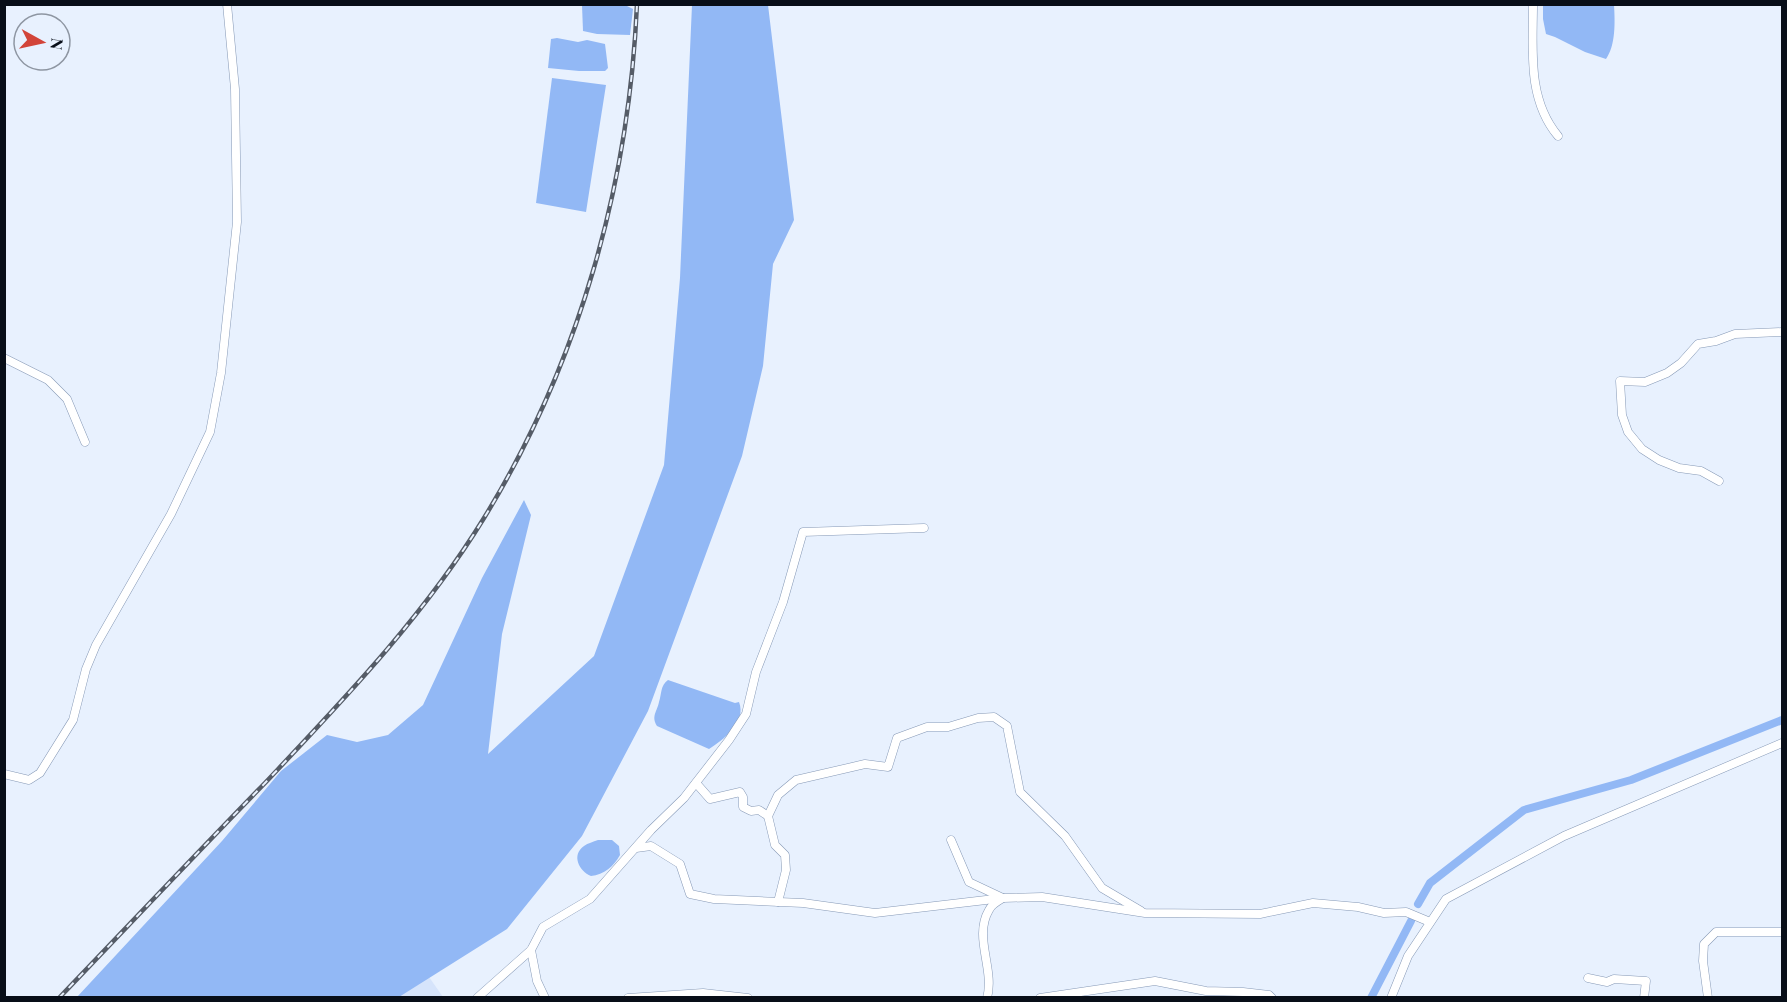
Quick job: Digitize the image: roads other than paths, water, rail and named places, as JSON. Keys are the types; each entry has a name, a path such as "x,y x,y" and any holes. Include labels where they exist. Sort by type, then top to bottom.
{"street":[{"path":"1533,4 1535,89 1548,124 1558,136"},
{"path":"4,774 29,780 39,773 73,720 86,669 96,645 171,514 210,432 221,372 237,222 235,89 226,5"},
{"path":"1719,481 1701,471 1679,468 1659,460 1642,449 1628,432 1622,415 1620,381 1645,382 1667,373 1681,363 1698,344 1716,341 1735,334 1782,332"},
{"path":"4,358 48,380 67,399 86,442"},
{"path":"477,998 531,950 543,927 590,899 651,830 684,798 746,714 756,672 783,602 803,532 924,528"},
{"path":"778,902 786,870 785,855 775,845 768,816 778,795 796,780 865,764 888,767 897,738 927,727 948,727 978,718 994,717 1007,726 1020,792 1065,836 1102,888 1145,913"},
{"path":"1391,998 1408,956 1446,898 1564,836 1782,743"},
{"path":"696,783 710,799 740,792 743,797 743,807 751,811 759,810 768,816"},
{"path":"951,840 969,882 1003,897"},
{"path":"636,848 651,846 680,864 690,894 714,899 803,903 875,913 1003,897 1042,897 1145,913 1260,914 1313,903 1358,907 1384,913 1406,912 1430,922"},
{"path":"987,998 990,987 983,927 989,908 1003,897"},
{"path":"1708,998 1702,961 1704,944 1716,932 1782,932"},
{"path":"531,950 537,981 545,998"},
{"path":"1588,978 1607,982 1614,979 1646,981 1644,998"},
{"path":"1040,998 1155,981 1206,991 1243,992 1269,995 1272,998"},
{"path":"628,998 703,993 748,998"}],"water":[{"path":"582,5 625,5 633,9 630,35 597,34 583,31"},
{"path":"692,5 768,5 794,220 773,264 763,366 742,456 648,711 582,836 507,929 399,997 77,997 222,841 281,771 327,735 357,742 388,735 423,705 482,578 524,500 531,515 502,634 488,754 594,656 664,465 680,278"},
{"path":"1543,5 1614,5 1613,40 1606,59 1546,34"},
{"path":"551,39 605,44 608,68 605,71 579,71 548,68"},
{"path":"552,78 606,85 586,212 536,203"},
{"path":"668,680 735,703 739,702 741,709 737,723 721,741 709,749 657,726 654,719 655,714 662,687"},
{"path":"598,840 612,840 619,846 620,855 608,869 591,876 580,867 577,858 584,846"}],"waterway":[{"path":"1418,904 1430,883 1524,810 1631,780 1782,720"},
{"path":"1371,998 1411,921"}],"railway":[{"path":"59,998 265,783 382,656 436,589 484,518 518,459 547,398 572,335 593,271 610,205 623,139 632,72 637,4"}]}
